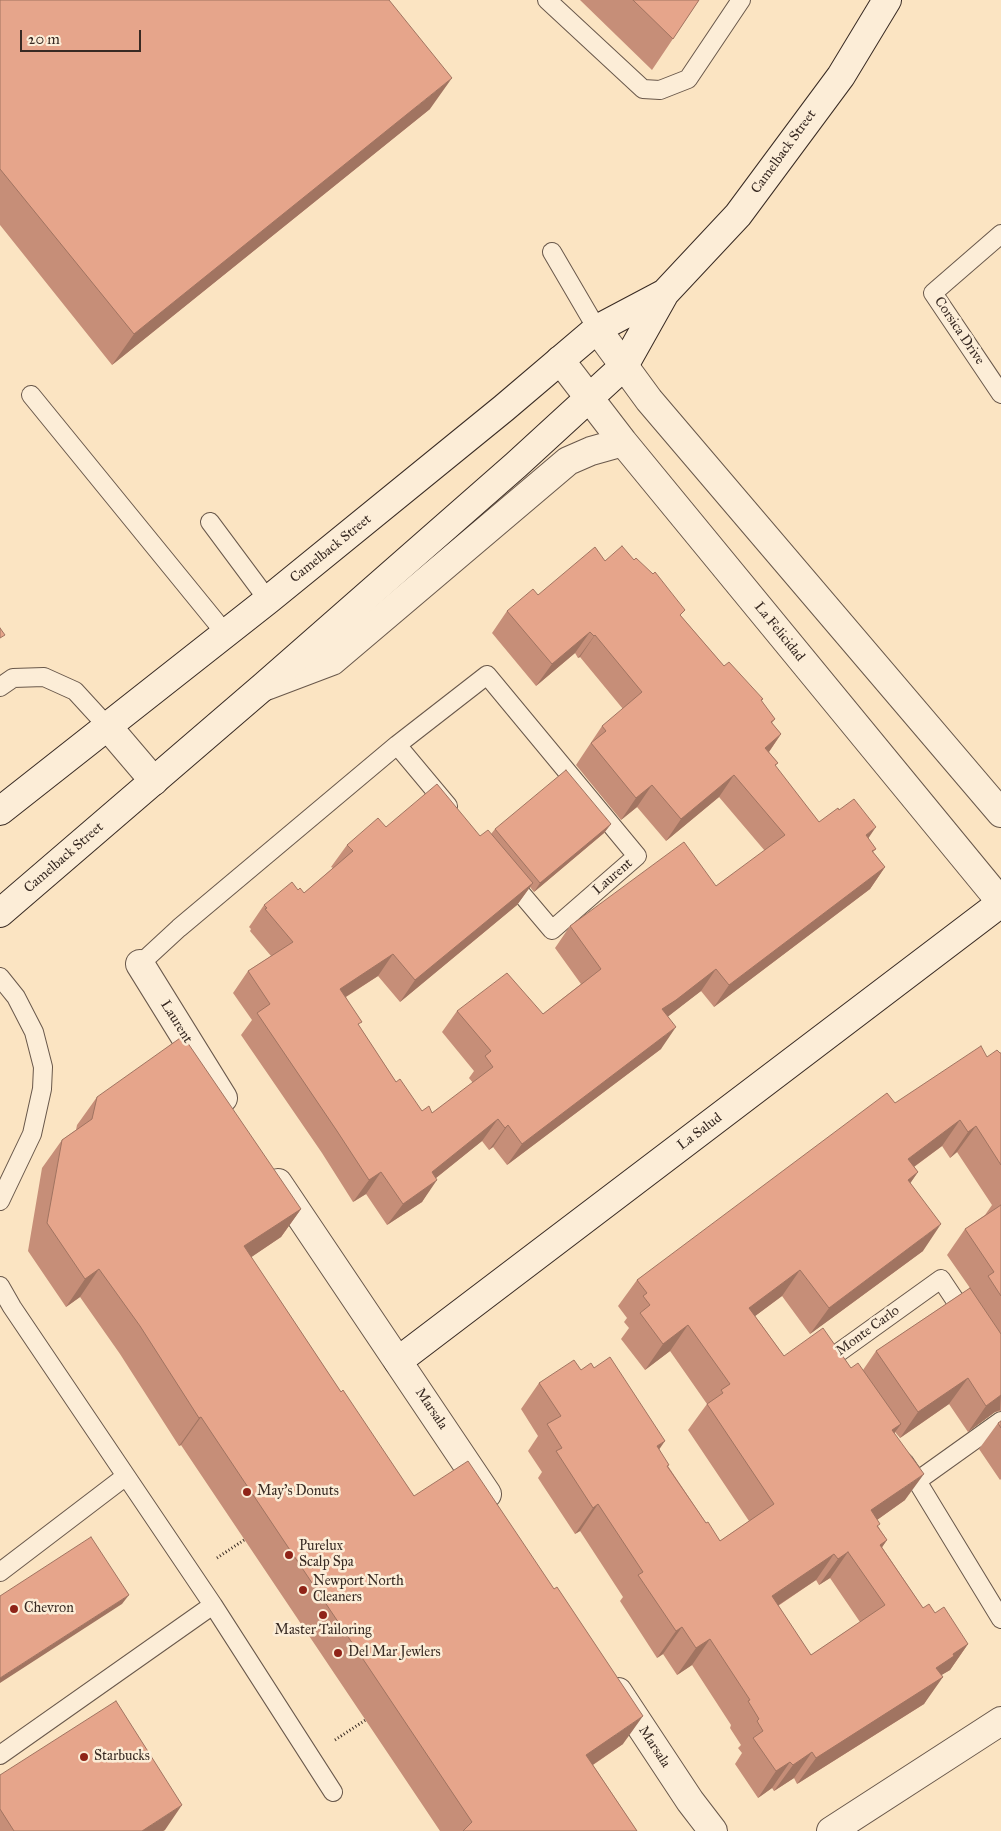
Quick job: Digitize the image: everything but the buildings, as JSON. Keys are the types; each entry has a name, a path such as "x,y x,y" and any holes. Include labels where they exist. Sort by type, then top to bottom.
{"street":[{"name":"Camelback Street","path":"0,913 264,686 624,366 665,292 738,215 840,76 887,0"},
{"name":"Camelback Street","path":"0,810 268,600 597,329 665,292"},
{"path":"597,329 649,400 1001,813"},
{"name":"La Felicidad","path":"560,360 623,442 1001,903"},
{"name":"Camelback Street","path":"264,686 332,661 568,461 591,451 623,442"},
{"path":"108,727 154,781"},
{"name":"La Salud","path":"398,1361 1001,903"},
{"name":"Laurent","path":"140,964 236,1119"},
{"path":"262,1159 398,1361"},
{"name":"Marsala","path":"398,1361 500,1514"},
{"name":"Marsala","path":"603,1670 690,1801 713,1831"},
{"path":"832,1831 1001,1721"}],"lane":[{"path":"548,0 643,89 660,90 688,79 740,0"},
{"name":"Corsica Drive","path":"1001,234 933,293 1001,394"},
{"path":"552,252 597,329"},
{"path":"30,395 225,633"},
{"path":"210,522 268,600"},
{"name":"Laurent","path":"140,964 178,928 397,745 487,674 637,856 552,930 496,863"},
{"path":"0,687 13,678 44,677 75,691 108,727"},
{"path":"397,745 459,819"},
{"path":"0,977 16,997 34,1032 43,1067 42,1089 32,1134 0,1201"},
{"name":"Monte Carlo","path":"847,1381 831,1358 941,1279 974,1328"},
{"path":"0,1286 12,1308 213,1606 333,1792"},
{"path":"917,1481 1001,1421"},
{"path":"896,1450 1001,1619"},
{"path":"0,1572 126,1476"},
{"path":"0,1755 213,1606"}],"path":[{"path":"331,1743 368,1718"}],"place":[{"name":"May’s Donuts","path":"247,1492"},
{"name":"Purelux Scalp Spa","path":"289,1555"},
{"name":"Newport North Cleaners","path":"303,1590"},
{"name":"Chevron","path":"14,1609"},
{"name":"Master Tailoring","path":"323,1615"},
{"name":"Del Mar Jewlers","path":"338,1653"},
{"name":"Starbucks","path":"84,1757"}]}
